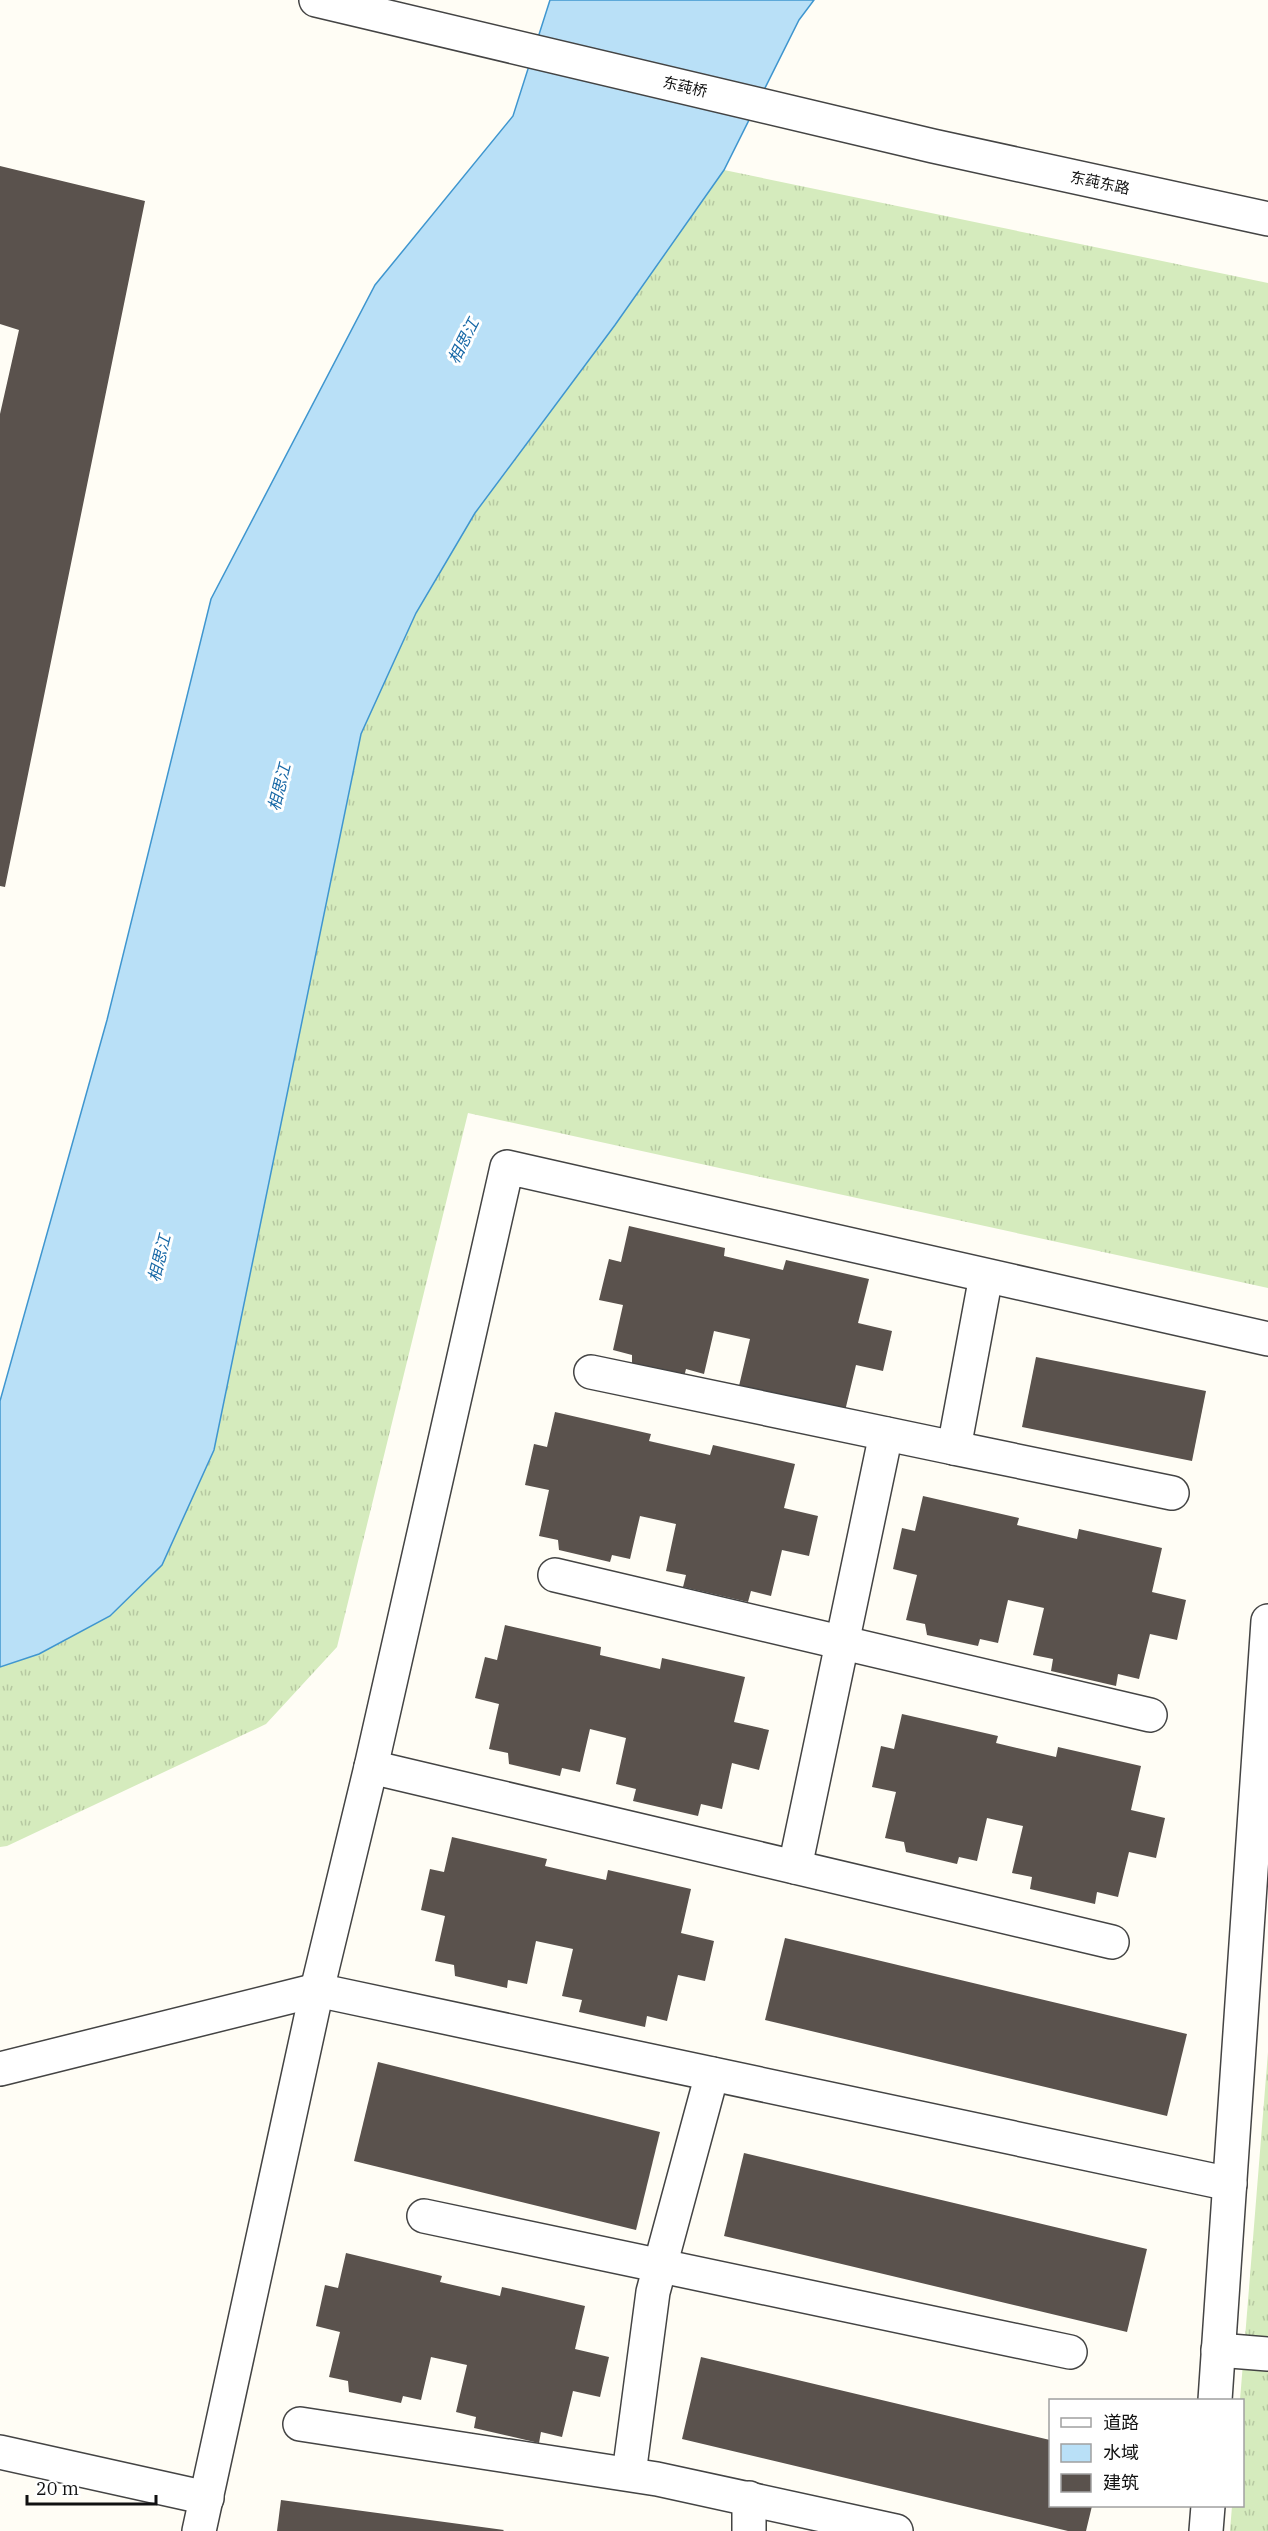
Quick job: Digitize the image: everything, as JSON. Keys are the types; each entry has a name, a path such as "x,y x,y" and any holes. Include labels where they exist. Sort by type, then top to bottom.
{"street":[{"name":"东莼桥","path":"315,0 933,146"},
{"name":"东莼东路","path":"933,146 1268,219"},
{"path":"199,2531 317,1990 371,1767 507,1167 1268,1339"},
{"path":"954,1448 986,1276"},
{"path":"591,1372 1172,1493"},
{"path":"795,1867 886,1434"},
{"path":"555,1575 1150,1715"},
{"path":"1215,2399 1268,1621"},
{"path":"371,1767 1112,1942"},
{"path":"0,2068 317,1990 1230,2184"},
{"path":"629,2474 653,2292 712,2074"},
{"path":"424,2216 1070,2352"},
{"path":"1218,2350 1268,2354"},
{"path":"300,2424 629,2474 896,2531"},
{"path":"0,2451 207,2498"},
{"path":"749,2499 749,2531"},
{"path":"1206,2531 1208,2507"}],"green space":[{"path":"724,170 1268,283 1268,1288 468,1113 337,1647 266,1724 7,1846 0,1847 0,1667 39,1654 110,1616 162,1565 214,1450 361,734 416,613 475,513 615,325"},
{"path":"1268,2052 1268,2531 1230,2531 1232,2507 1244,2507 1244,2399 1240,2399"}],"water":[{"name":"相思江","path":"550,0 814,0 799,20 724,170 615,325 475,513 416,613 361,734 214,1450 162,1565 110,1616 39,1654 0,1667 0,1401 107,1020 211,599 375,285 513,116"}],"building":[{"path":"0,166 145,201 5,887 0,886 0,414 19,330 0,324"},
{"path":"629,1226 725,1248 724,1256 783,1270 786,1260 869,1279 858,1323 892,1331 883,1371 856,1365 845,1411 739,1386 750,1339 714,1331 704,1374 686,1369 684,1377 632,1366 632,1355 613,1350 623,1305 599,1300 609,1259 621,1262"},
{"path":"1036,1357 1206,1391 1192,1461 1022,1427"},
{"path":"555,1412 651,1434 649,1441 710,1455 713,1445 795,1464 784,1508 818,1516 809,1556 782,1550 771,1596 751,1591 748,1602 683,1587 686,1575 666,1571 676,1524 640,1516 630,1559 612,1555 610,1562 559,1550 558,1540 539,1536 549,1490 525,1485 534,1444 547,1447"},
{"path":"923,1496 1019,1518 1017,1525 1077,1539 1079,1529 1162,1548 1152,1592 1186,1600 1177,1640 1150,1634 1139,1679 1118,1674 1116,1686 1051,1671 1053,1659 1033,1655 1044,1608 1008,1600 998,1643 980,1639 978,1646 927,1635 925,1624 906,1620 917,1575 893,1569 902,1528 915,1531"},
{"path":"505,1625 601,1647 600,1655 660,1669 662,1658 745,1677 734,1722 769,1730 759,1770 732,1763 722,1809 701,1804 698,1816 633,1801 636,1789 616,1784 626,1738 590,1729 580,1772 562,1768 560,1776 509,1764 508,1753 489,1749 499,1704 475,1698 485,1657 497,1660"},
{"path":"902,1714 998,1736 996,1743 1056,1757 1058,1747 1141,1766 1131,1810 1165,1818 1156,1858 1129,1852 1118,1897 1097,1892 1095,1904 1030,1889 1032,1877 1012,1873 1023,1826 987,1818 977,1861 959,1857 957,1864 906,1852 904,1842 885,1838 896,1792 872,1787 881,1746 894,1749"},
{"path":"452,1837 547,1859 545,1866 606,1880 608,1870 691,1889 681,1933 714,1941 705,1981 678,1975 667,2021 647,2016 645,2027 579,2012 582,2000 562,1996 573,1949 536,1941 527,1984 508,1980 507,1988 455,1976 454,1965 435,1961 445,1916 421,1910 430,1869 444,1872"},
{"path":"785,1938 1187,2034 1167,2116 765,2020"},
{"path":"378,2062 660,2132 636,2230 354,2161"},
{"path":"744,2153 1147,2249 1127,2332 724,2236"},
{"path":"346,2253 442,2276 440,2282 500,2296 502,2287 585,2306 575,2349 609,2357 600,2397 573,2391 562,2437 541,2432 539,2443 474,2428 476,2417 456,2412 467,2365 431,2357 421,2400 403,2396 401,2403 349,2392 348,2381 329,2377 340,2332 316,2326 325,2285 338,2288"},
{"path":"701,2357 1049,2440 1049,2507 1092,2507 1086,2531 1068,2531 682,2439"},
{"path":"281,2500 504,2530 277,2531"}]}
